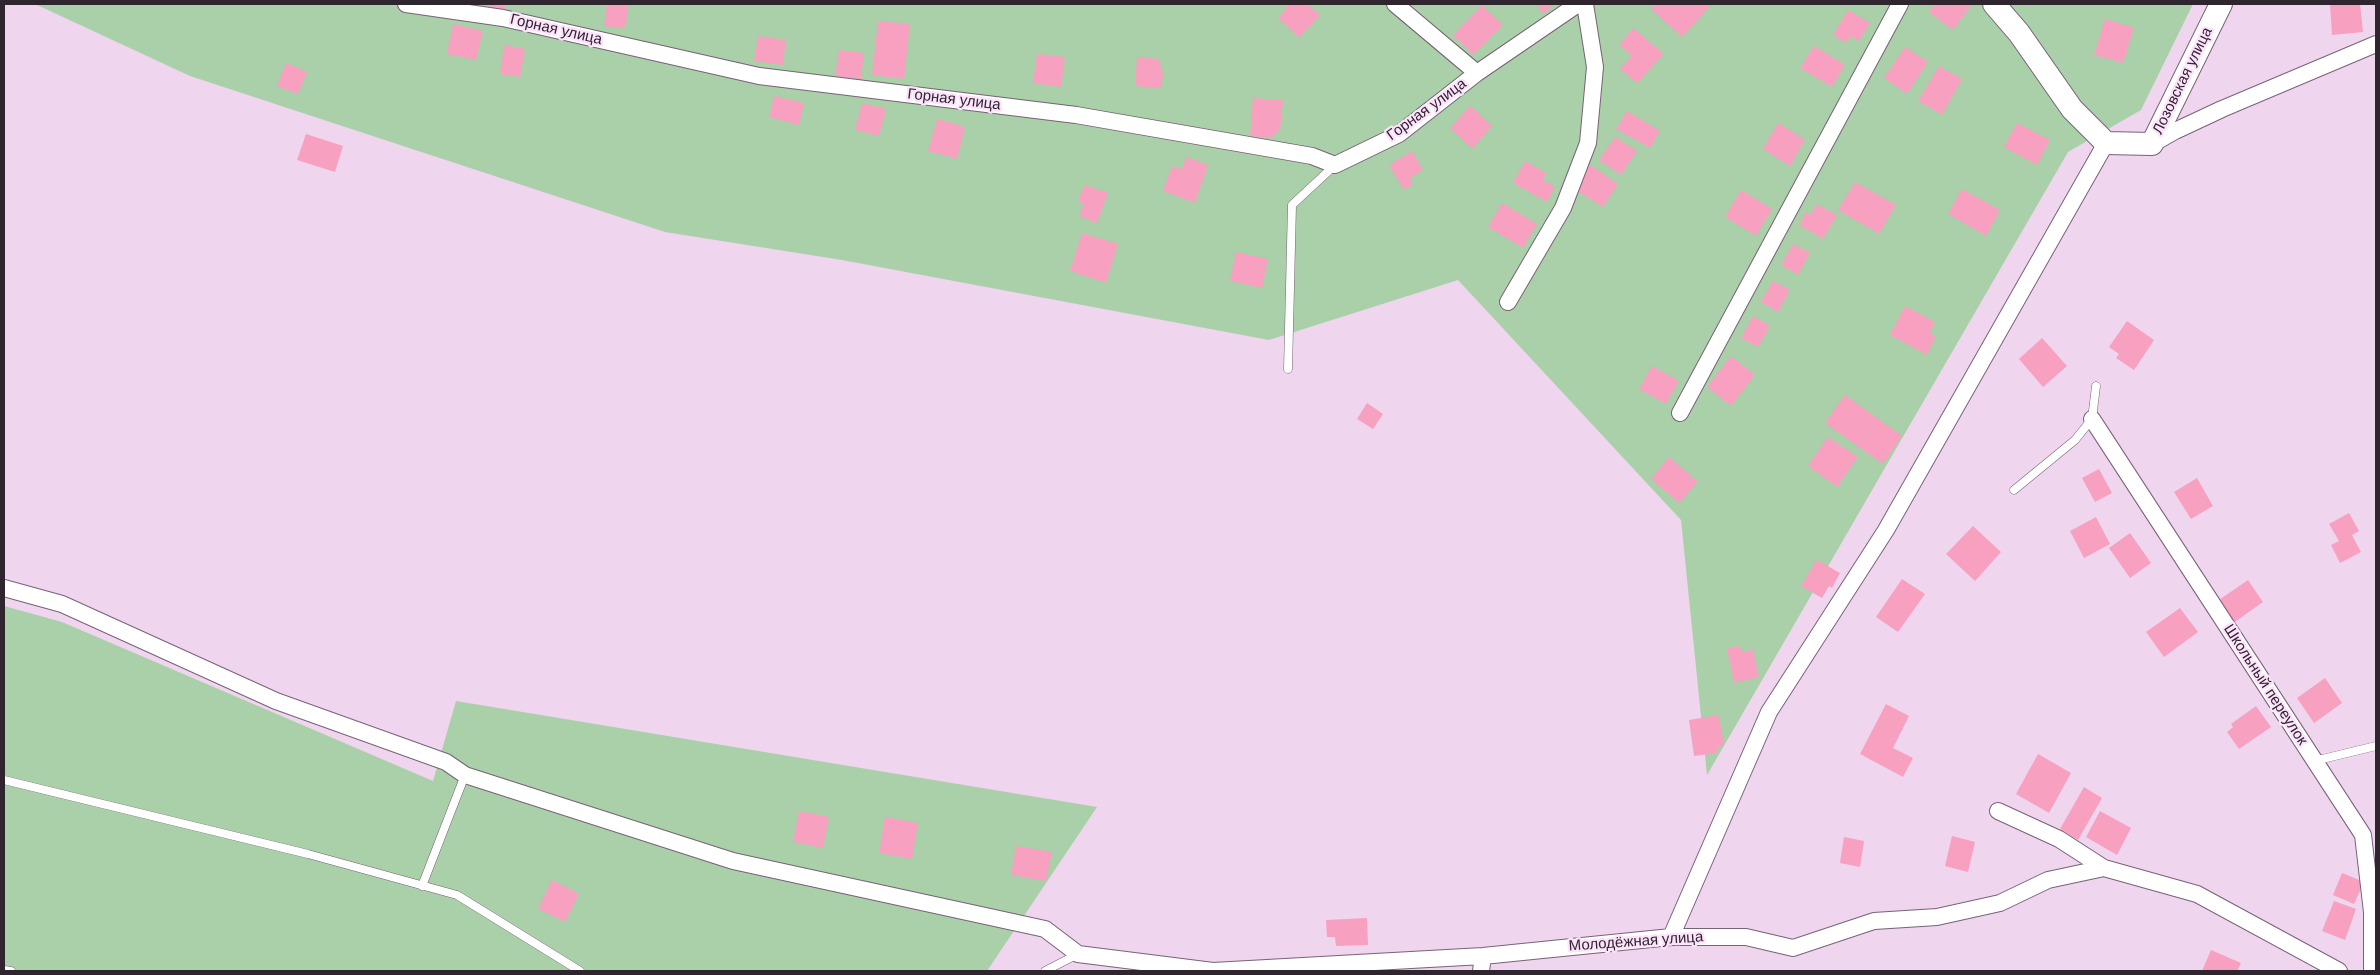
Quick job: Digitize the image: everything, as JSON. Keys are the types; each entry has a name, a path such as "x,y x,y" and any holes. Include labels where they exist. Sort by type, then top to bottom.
{"main road":[{"path":"1994,4 2019,34 2072,109 2106,143"},
{"name":"Лозовская улица","path":"2106,143 2152,144 2221,4"}],"street":[{"name":"Горная улица","path":"406,4 503,18 759,76 1076,115 1312,156 1335,164 1399,134 1477,73 1578,4"},
{"path":"1395,4 1477,73"},
{"path":"1508,302 1563,208 1588,143 1595,67 1585,4"},
{"path":"1680,413 1900,4"},
{"path":"2152,144 2222,109 2376,44"},
{"path":"1671,936 1769,712 1886,530 2106,143"},
{"name":"Школьный переулок","path":"2092,419 2363,835 2372,912 2372,971"},
{"path":"4,588 62,604 276,700 446,762 465,775 734,861 1045,929 1078,954"},
{"path":"1998,811 2059,839 2104,868"},
{"name":"Молодёжная улица","path":"1078,954 1212,971 1482,964 1671,936 1746,936 1793,948 1874,921 1937,917 2000,903 2048,880 2104,868 2198,894 2339,971"}],"lane":[{"path":"1288,369 1292,205 1335,164"},
{"path":"2014,490 2075,440 2092,419 2096,386"},
{"path":"2314,761 2376,746"},
{"path":"422,886 465,775"},
{"path":"4,780 308,854 457,895 580,971"},
{"path":"1045,971 1078,954"},
{"path":"4,970 11,971"}],"green space":[{"path":"35,4 2193,4 2141,110 2068,152 1707,775 1681,520 1458,280 1269,340 842,260 665,232 190,76"},
{"path":"4,606 62,622 433,781 456,701 1097,807 987,971 4,971"}],"building":[{"path":"490,4 506,4 504,11 489,8"},
{"path":"607,4 629,4 625,28 604,26"},
{"path":"1290,4 1307,4 1320,15 1299,38 1278,18"},
{"path":"1535,4 1555,4 1544,14"},
{"path":"1656,4 1712,4 1682,37 1651,9"},
{"path":"1935,4 1968,4 1971,6 1953,30 1929,12"},
{"path":"2330,4 2360,4 2363,32 2332,35"},
{"path":"1482,5 1503,25 1473,55 1453,35"},
{"path":"1848,10 1870,23 1859,41 1851,36 1846,43 1833,35"},
{"path":"2105,19 2134,28 2123,63 2094,55"},
{"path":"878,21 910,24 904,79 872,75"},
{"path":"453,24 483,31 476,60 447,54"},
{"path":"1633,28 1664,54 1637,83 1620,69 1632,56 1619,45"},
{"path":"758,36 786,40 783,65 754,61"},
{"path":"504,45 525,49 520,77 500,74"},
{"path":"1814,46 1845,65 1832,87 1800,68"},
{"path":"1905,47 1928,62 1907,94 1884,78"},
{"path":"839,50 864,53 861,79 835,76"},
{"path":"1037,54 1065,57 1061,87 1033,83"},
{"path":"1137,57 1159,59 1163,74 1161,88 1135,86"},
{"path":"286,63 307,72 298,94 277,86"},
{"path":"1939,66 1962,79 1942,115 1918,101"},
{"path":"774,96 804,103 799,125 769,117"},
{"path":"1253,98 1283,100 1280,131 1275,131 1274,138 1250,136"},
{"path":"862,103 886,109 879,136 855,130"},
{"path":"1470,106 1492,126 1472,149 1450,128"},
{"path":"1627,111 1660,131 1650,148 1616,129"},
{"path":"937,119 965,127 957,159 928,151"},
{"path":"1778,123 1805,140 1790,166 1763,149"},
{"path":"2017,123 2050,140 2037,165 2004,147"},
{"path":"306,134 343,146 335,172 297,160"},
{"path":"1615,137 1637,151 1621,175 1599,160"},
{"path":"1412,151 1423,170 1410,178 1413,184 1404,190 1389,165"},
{"path":"1186,157 1208,165 1195,203 1163,191 1172,166 1182,169"},
{"path":"1525,161 1546,173 1543,180 1555,187 1547,202 1513,183"},
{"path":"1590,165 1618,184 1603,207 1574,189"},
{"path":"1855,182 1896,205 1879,234 1838,210"},
{"path":"1084,185 1108,193 1097,223 1079,216 1084,204 1078,202"},
{"path":"1962,189 2000,210 1986,236 1948,214"},
{"path":"1741,190 1772,209 1756,236 1725,217"},
{"path":"1502,203 1537,224 1523,248 1488,227"},
{"path":"1816,204 1837,215 1823,239 1799,225 1806,212 1811,215"},
{"path":"1082,233 1118,244 1106,283 1070,271"},
{"path":"1793,244 1810,253 1798,275 1781,265"},
{"path":"1236,252 1268,259 1262,288 1230,281"},
{"path":"1773,281 1790,290 1778,312 1761,302"},
{"path":"1905,306 1935,322 1930,333 1936,336 1927,355 1890,335"},
{"path":"1753,316 1770,326 1758,347 1741,338"},
{"path":"2127,321 2154,340 2134,370 2116,358 2119,354 2109,347"},
{"path":"2042,338 2067,366 2043,387 2019,359"},
{"path":"1731,356 1755,375 1731,406 1707,387"},
{"path":"1652,366 1679,381 1666,404 1639,389"},
{"path":"1845,395 1902,436 1883,464 1825,423"},
{"path":"1367,403 1383,414 1373,429 1357,419"},
{"path":"1828,437 1858,457 1837,487 1808,466"},
{"path":"1669,457 1698,482 1679,503 1651,479"},
{"path":"2099,469 2112,493 2095,502 2082,478"},
{"path":"2197,478 2213,506 2191,519 2174,492"},
{"path":"2349,513 2359,531 2352,535 2361,552 2340,563 2331,545 2339,541 2329,524"},
{"path":"2096,517 2110,544 2084,558 2070,531"},
{"path":"1973,526 2001,552 1975,581 1946,554"},
{"path":"2130,533 2151,563 2130,578 2109,548"},
{"path":"1817,560 1840,573 1832,588 1829,586 1822,598 1801,586"},
{"path":"1902,579 1925,594 1898,632 1876,617"},
{"path":"2248,580 2263,602 2232,624 2216,602"},
{"path":"2180,608 2198,632 2164,657 2146,632"},
{"path":"1740,646 1742,652 1753,650 1759,677 1734,683 1727,648"},
{"path":"2325,678 2342,703 2314,723 2297,698"},
{"path":"1886,704 1909,716 1893,748 1913,758 1903,777 1860,754"},
{"path":"2256,706 2271,727 2239,749 2227,732 2233,727 2231,724"},
{"path":"1719,715 1724,746 1717,747 1717,753 1694,756 1689,720"},
{"path":"2038,754 2071,773 2049,813 2016,794"},
{"path":"2084,787 2102,798 2078,840 2060,829"},
{"path":"799,811 829,817 823,848 793,842"},
{"path":"2100,811 2131,828 2117,855 2086,837"},
{"path":"885,817 918,823 912,859 879,853"},
{"path":"1952,836 1975,842 1968,872 1945,866"},
{"path":"1844,837 1864,841 1860,867 1840,863"},
{"path":"1016,846 1052,852 1046,881 1011,875"},
{"path":"2342,873 2364,882 2354,904 2333,895"},
{"path":"552,880 579,894 565,922 538,909"},
{"path":"2334,901 2356,909 2345,940 2322,931"},
{"path":"1367,918 1368,945 1336,946 1335,937 1327,937 1326,920"},
{"path":"2211,950 2241,963 2237,971 2202,971"}]}
